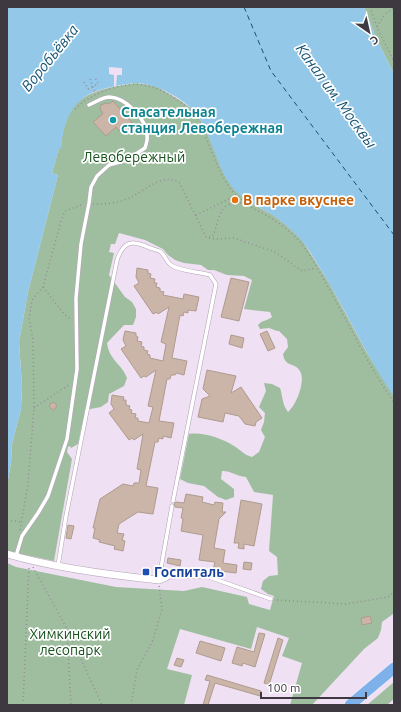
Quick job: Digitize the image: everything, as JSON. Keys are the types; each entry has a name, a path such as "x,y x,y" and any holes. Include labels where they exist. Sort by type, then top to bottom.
{"highway":[{"path":"350,705 394,668"}],"street":[{"path":"7,554 29,560 108,575 159,580 166,577"}],"lane":[{"path":"16,556 22,536 48,496 67,439 77,369 76,298 81,244 91,187 97,176 109,165 127,160 145,148 148,136 141,118 120,100 109,97 100,99 89,105"},
{"path":"58,566 66,516 117,260 121,249 126,244 132,242 161,252 170,264 177,267 210,275 216,284 172,501"},
{"path":"159,580 172,506"},
{"path":"166,577 206,576 271,599"}],"path":[{"path":"370,7 394,62"},
{"path":"377,26 385,14 394,8"},
{"path":"84,82 88,89 98,84 95,77"},
{"path":"90,79 95,92"},
{"path":"154,88 185,105 194,113 227,184 235,196 242,200 241,202"},
{"path":"18,547 20,522 28,484 34,408 33,339 29,319 32,300 43,287 65,211 78,205 89,203 98,204 126,200 161,180 168,179 179,182 204,234 209,238 234,238 275,252 302,271 317,268"},
{"path":"195,216 235,196"},
{"path":"209,238 212,237 224,208 235,202 241,202 272,218 284,227 300,242 317,268 365,354 394,402"},
{"path":"43,287 65,315 76,324"},
{"path":"34,408 75,381"},
{"path":"7,520 20,522"},
{"path":"29,560 67,630 102,705"},
{"path":"23,705 29,560"},
{"path":"131,705 137,670 153,640 162,609 159,580"},
{"path":"271,599 346,604 388,597 393,593"},
{"path":"67,630 71,705"}],"green space":[{"path":"364,7 394,7 394,74 376,38"},
{"path":"136,83 156,86 192,109 201,121 208,135 225,176 247,201 273,215 302,240 329,283 367,353 394,396 394,615 393,614 382,622 378,638 364,649 312,705 290,705 302,663 282,656 289,638 257,627 251,649 180,629 167,669 192,675 184,705 7,705 7,563 16,567 116,587 184,591 202,587 247,597 249,604 270,610 274,596 261,589 263,581 269,576 278,575 277,557 269,551 273,495 254,492 246,477 225,471 222,471 221,479 234,489 234,497 226,500 218,497 204,486 188,483 180,479 189,434 200,434 218,438 252,457 259,452 265,437 261,430 265,413 259,407 266,391 264,383 272,384 280,388 288,412 297,399 301,387 302,375 300,371 298,368 288,363 284,358 283,354 288,347 287,339 279,331 269,328 260,329 258,325 260,323 272,317 270,312 244,309 252,280 244,276 227,275 214,270 208,270 201,265 184,263 175,260 163,249 145,240 119,233 115,244 111,244 109,252 114,253 109,275 125,297 132,302 136,309 136,317 133,325 124,325 107,343 110,354 125,373 127,378 124,386 109,394 108,402 101,407 85,410 78,444 71,448 70,446 68,447 67,452 72,459 54,561 7,551 7,485 11,463 12,444 21,409 22,386 19,342 28,292 58,175 52,173 59,148 61,148 68,116 75,106 83,98 94,93"},
{"path":"394,682 394,699 387,705 367,705"}],"water":[{"path":"7,7 364,7 376,38 394,74 394,396 382,379 307,247 283,223 236,192 228,182 204,127 192,109 187,104 166,91 150,85 135,83 111,87 93,92 84,97 72,111 64,129 61,149 59,148 52,173 58,175 28,292 19,342 22,386 21,409 12,444 11,463 7,485"}],"pier":[{"path":"109,67 122,68 122,75 117,75 116,86 114,86 114,75 109,74"}],"building":[{"name":"Спасательная станция Левобережная","path":"113,101 133,124 124,132 122,129 119,131 116,127 106,136 93,122 103,114 100,108 101,105 106,103 109,104"},
{"path":"137,268 148,270 148,273 151,274 150,278 155,279 154,283 157,283 156,287 160,288 160,291 164,292 163,295 183,299 184,294 199,297 196,311 188,310 188,313 184,312 183,316 180,315 172,358 187,361 184,375 176,373 175,375 171,375 170,379 167,379 159,421 174,423 171,438 163,436 163,439 159,438 158,442 155,442 146,486 158,488 153,514 138,512 119,524 117,533 124,534 122,540 125,541 123,551 114,549 115,546 99,542 100,540 93,538 95,528 93,528 100,499 123,484 133,486 134,483 139,483 141,470 137,469 143,434 134,440 132,438 129,440 109,413 114,409 111,404 112,395 124,397 123,400 126,400 126,405 130,406 129,409 132,410 131,413 136,414 135,418 138,418 138,421 149,423 153,407 148,406 156,370 146,377 144,376 141,378 121,349 126,346 123,340 125,331 136,333 136,336 138,337 137,341 142,342 141,346 144,347 144,350 148,351 147,354 150,355 150,358 163,361 166,344 161,342 169,307 158,314 157,312 153,314 134,286 139,283 136,277"},
{"path":"231,278 249,282 239,321 221,317"},
{"path":"267,331 275,348 268,351 260,334"},
{"path":"231,335 244,338 242,348 229,344"},
{"path":"207,370 236,376 231,393 241,387 262,418 256,422 255,426 245,424 239,416 225,413 223,422 198,417 202,399 210,396 203,389"},
{"path":"53,403 56,406 53,409 50,406"},
{"path":"186,494 203,497 202,502 214,505 215,502 223,503 222,512 226,512 219,519 214,548 225,550 223,563 237,565 236,573 213,570 215,562 199,560 203,535 181,531 183,508 175,507 174,504 176,502 184,503"},
{"path":"241,500 262,504 254,546 244,544 244,549 238,548 239,543 234,543"},
{"path":"68,525 74,526 71,539 66,538"},
{"path":"168,558 181,560 180,566 167,563"},
{"path":"244,562 252,563 251,570 243,569"},
{"path":"370,616 372,623 362,625 361,618"},
{"path":"259,633 265,634 255,667 243,663 242,666 232,663 237,647 254,652"},
{"path":"278,638 283,640 269,685 264,683"},
{"path":"200,641 225,648 221,661 196,653"},
{"path":"177,658 184,660 181,667 174,665"},
{"path":"207,675 261,691 260,696 215,683 208,705 203,705 210,681 205,680"}],"ferry route":[{"path":"244,7 271,71 394,235"}],"place":[{"name":"Спасательная станция Левобережная","path":"113,120"},
{"name":"В парке вкуснее","path":"235,200"},
{"name":"Госпиталь","path":"146,572"}],"water label":[{"name":"Воробьёвка","path":"50,58"},
{"name":"Канал им. Москвы","path":"336,96"}],"park label":[{"name":"Левобережный","path":"134,157"},
{"name":"Химкинский лесопарк","path":"70,642"}]}
